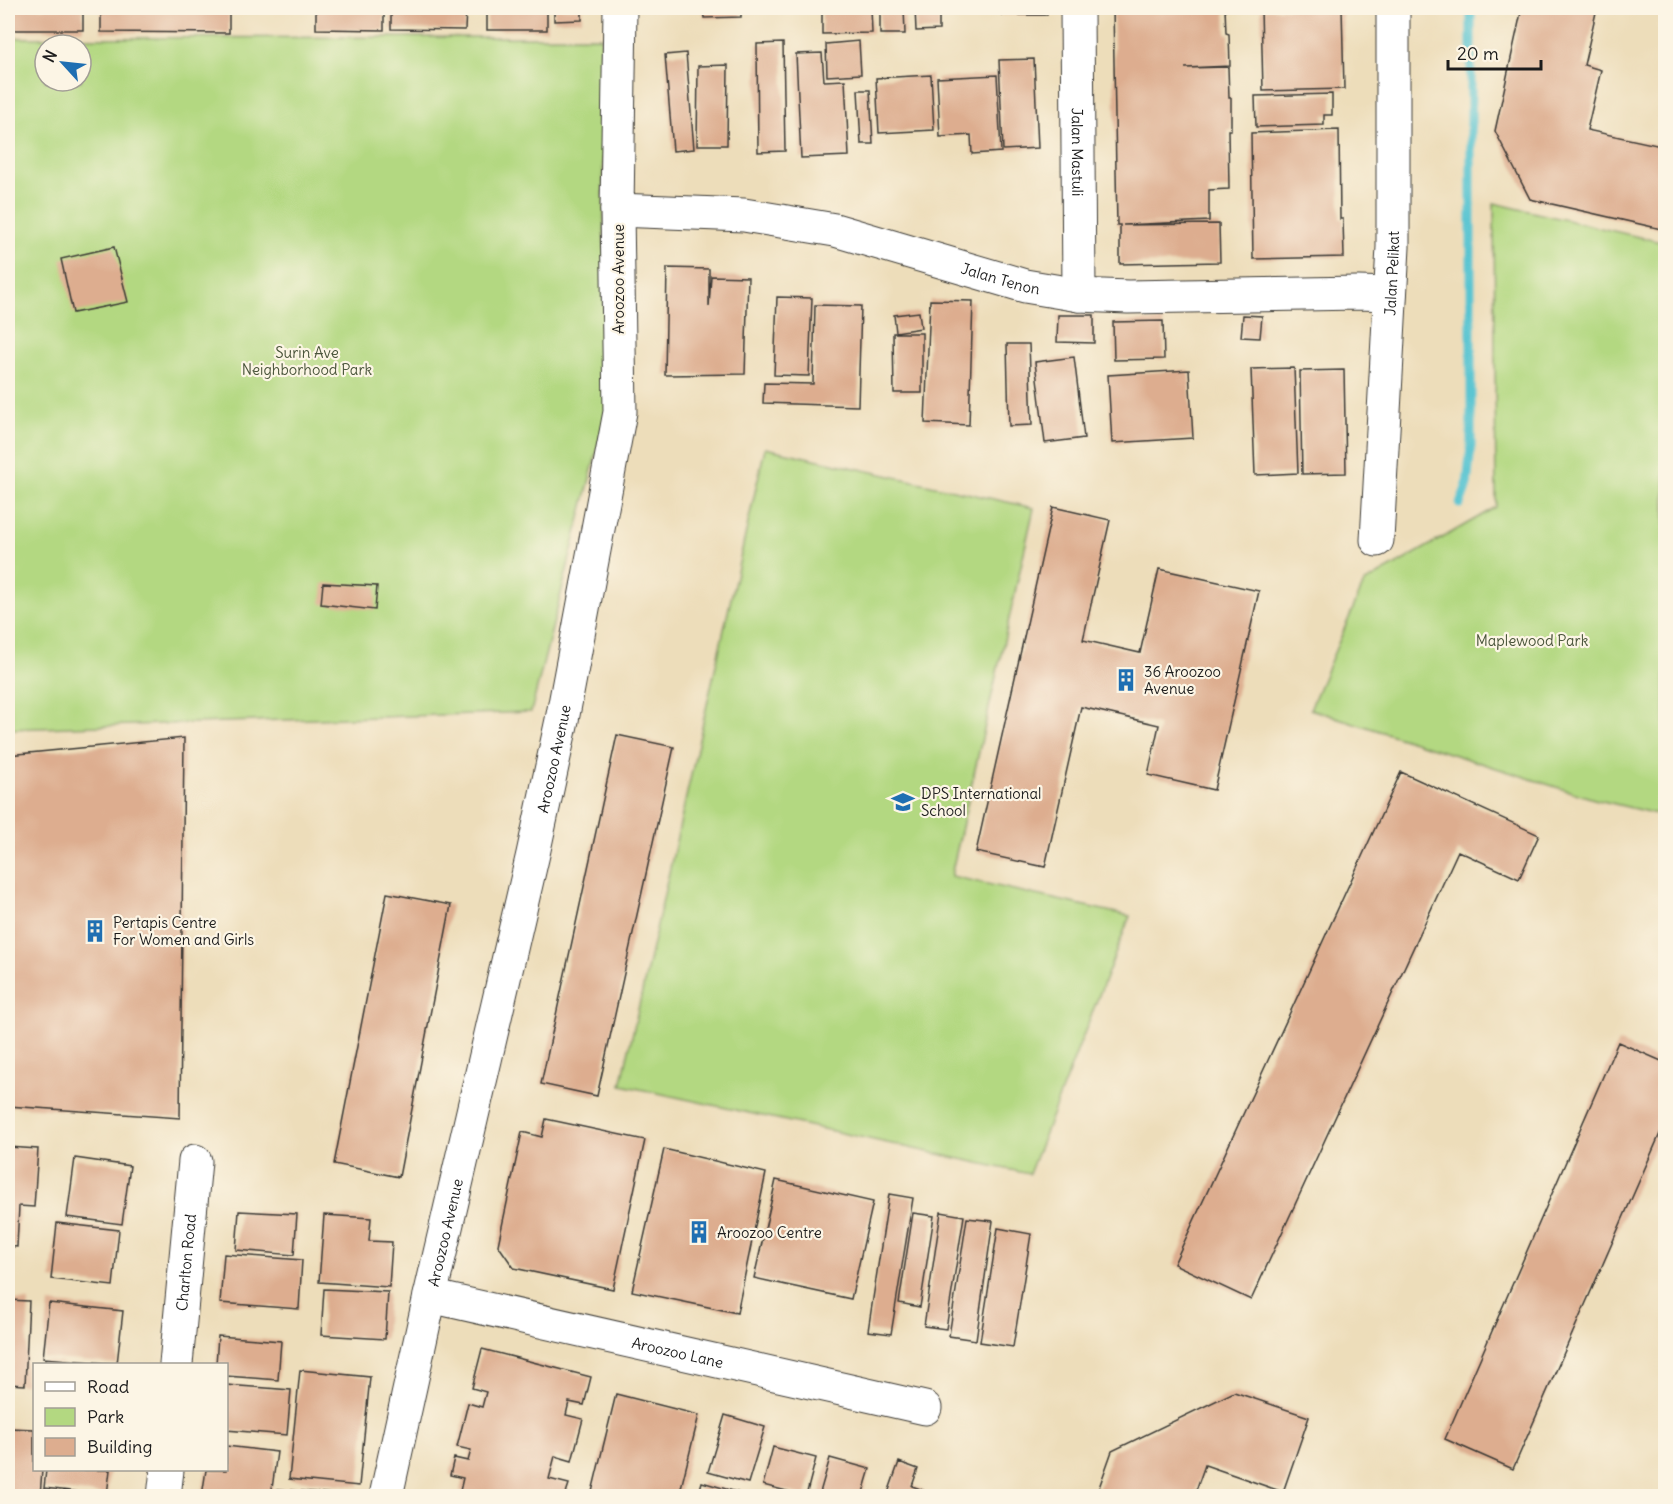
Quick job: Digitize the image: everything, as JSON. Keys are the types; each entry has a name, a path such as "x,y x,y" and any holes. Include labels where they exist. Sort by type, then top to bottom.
{"street":[{"name":"Aroozoo Avenue","path":"386,1497 562,720 620,412 617,210 620,8"},
{"name":"Jalan Mastuli","path":"1077,8 1079,295"},
{"name":"Jalan Pelikat","path":"1377,540 1393,247 1393,8"},
{"name":"Jalan Tenon","path":"617,210 744,215 835,230 1025,286 1079,295 1128,297 1390,294"},
{"name":"Charlton Road","path":"176,1363 195,1161"},
{"name":"Aroozoo Lane","path":"430,1296 925,1408"},
{"path":"164,1497 167,1471"}],"green space":[{"name":"Surin Ave Neighborhood Park","path":"601,37 607,411 531,712 8,729 8,38 33,38 33,93 93,93 93,38"},
{"name":"Maplewood Park","path":"1494,203 1665,243 1665,816 1594,799 1310,709 1364,583 1496,507"},
{"path":"765,448 1034,508 951,876 1130,916 1029,1174 621,1085"}],"building":[{"path":"8,8 83,8 83,30 8,30"},
{"path":"101,8 229,8 229,33 101,32"},
{"path":"316,8 384,8 384,30 316,29"},
{"path":"391,8 466,8 465,30 391,29"},
{"path":"487,8 547,8 547,30 487,30"},
{"path":"554,8 582,8 582,20 554,21"},
{"path":"703,8 741,8 741,17 704,18"},
{"path":"822,8 871,8 872,33 822,34"},
{"path":"880,8 904,8 905,34 880,34"},
{"path":"915,8 939,8 939,30 916,31"},
{"path":"1002,8 1047,8 1047,15 1002,15"},
{"path":"1113,8 1225,8 1230,66 1185,68 1228,67 1229,98 1231,98 1231,130 1228,130 1229,189 1209,190 1209,221 1123,225 1219,224 1220,262 1120,264 1120,225 1117,225"},
{"path":"1342,8 1344,89 1263,91 1261,9"},
{"path":"1522,8 1597,8 1584,65 1601,70 1587,130 1666,147 1666,230 1530,199 1495,131"},
{"path":"859,41 861,74 827,76 826,44"},
{"path":"783,43 785,151 758,152 757,44"},
{"path":"686,53 694,149 673,151 665,55"},
{"path":"822,53 824,81 845,80 849,156 801,158 796,54"},
{"path":"1034,59 1038,148 1003,150 999,60"},
{"path":"728,65 727,145 697,145 698,66"},
{"path":"1666,72 1666,93 1660,91"},
{"path":"931,75 934,130 879,133 876,78"},
{"path":"997,75 1001,152 972,154 971,135 940,137 937,78"},
{"path":"858,90 870,90 873,144 861,144"},
{"path":"1332,94 1332,115 1324,115 1324,125 1256,127 1255,96"},
{"path":"1339,130 1340,219 1343,219 1344,257 1253,259 1251,133"},
{"path":"114,247 128,302 73,313 61,259"},
{"path":"667,268 709,269 709,307 711,276 748,277 745,374 665,375"},
{"path":"777,297 812,298 809,376 774,375"},
{"path":"930,300 973,301 969,425 925,423"},
{"path":"815,305 861,306 858,406 763,403 764,383 813,384"},
{"path":"919,312 921,328 896,332 894,315"},
{"path":"1058,315 1094,315 1094,343 1057,342"},
{"path":"1243,315 1262,316 1260,338 1241,337"},
{"path":"1163,321 1164,359 1114,360 1113,322"},
{"path":"893,333 922,333 922,393 894,393"},
{"path":"1007,344 1029,344 1032,425 1009,426"},
{"path":"1074,357 1084,438 1045,443 1035,362"},
{"path":"1294,368 1298,473 1255,475 1251,369"},
{"path":"1189,370 1193,438 1112,443 1108,375"},
{"path":"1344,370 1346,473 1302,474 1300,371"},
{"name":"36 Aroozoo Avenue","path":"1053,507 1110,520 1083,640 1140,653 1159,569 1259,591 1214,790 1148,775 1159,725 1081,707 1045,867 976,852"},
{"path":"323,583 377,586 375,610 321,604"},
{"path":"617,735 674,747 597,1096 541,1084"},
{"name":"Pertapis Centre For Women and Girls","path":"184,738 180,1118 8,1106 8,755"},
{"path":"1401,772 1539,835 1519,879 1458,851 1251,1300 1174,1264"},
{"path":"387,893 451,905 399,1177 334,1164"},
{"path":"1618,1042 1666,1063 1666,1120 1513,1469 1445,1439"},
{"path":"546,1119 645,1140 613,1289 514,1268 498,1245 522,1132 542,1137"},
{"path":"8,1147 38,1149 34,1207 19,1206 17,1247 8,1246"},
{"name":"Aroozoo Centre","path":"664,1149 766,1173 737,1313 632,1291"},
{"path":"75,1158 130,1166 122,1224 67,1217"},
{"path":"776,1180 873,1202 851,1299 754,1278"},
{"path":"889,1194 913,1198 891,1334 868,1331"},
{"path":"239,1211 297,1214 294,1255 236,1250"},
{"path":"941,1212 964,1216 946,1329 924,1326"},
{"path":"913,1213 934,1216 920,1307 899,1303"},
{"path":"324,1215 371,1218 369,1241 392,1242 389,1287 319,1282"},
{"path":"967,1218 993,1221 976,1340 949,1336"},
{"path":"57,1223 119,1230 113,1286 51,1279"},
{"path":"998,1228 1031,1234 1013,1347 980,1342"},
{"path":"224,1254 302,1260 299,1309 220,1303"},
{"path":"324,1289 388,1292 385,1339 321,1335"},
{"path":"8,1300 29,1301 25,1385 8,1384"},
{"path":"49,1303 123,1311 117,1363 43,1358"},
{"path":"218,1336 281,1341 278,1380 228,1376 228,1363 216,1363"},
{"path":"482,1349 591,1377 584,1405 569,1402 566,1415 583,1419 572,1461 555,1456 549,1479 569,1484 565,1496 483,1496 460,1491 463,1478 450,1475 454,1458 468,1461 471,1450 457,1447 468,1403 482,1407 486,1392 472,1388"},
{"path":"300,1370 370,1377 359,1486 289,1479"},
{"path":"228,1385 291,1390 287,1435 228,1430"},
{"path":"1234,1392 1309,1417 1283,1492 1205,1465 1194,1496 1096,1496 1112,1451"},
{"path":"616,1394 699,1415 679,1496 591,1496"},
{"path":"725,1415 765,1427 748,1483 708,1472"},
{"path":"8,1428 33,1429 33,1471 42,1471 40,1496 8,1496"},
{"path":"228,1446 277,1452 271,1496 202,1496 206,1471 228,1471"},
{"path":"773,1447 816,1458 806,1496 763,1485"},
{"path":"830,1458 870,1469 862,1496 819,1496"},
{"path":"899,1462 918,1469 912,1486 923,1490 920,1496 887,1496"},
{"path":"46,1471 110,1471 107,1495 44,1488"},
{"path":"702,1482 740,1493 739,1496 698,1496"},
{"path":"278,1489 332,1494 331,1496 277,1496"},
{"path":"48,1493 63,1495 63,1496 48,1496"}],"waterway":[{"path":"1460,504 1467,485 1471,446 1471,8"}],"place":[{"name":"36 Aroozoo Avenue","path":"1126,680"},
{"name":"DPS International School","path":"903,802"},
{"name":"Pertapis Centre For Women and Girls","path":"95,931"},
{"name":"Aroozoo Centre","path":"699,1232"}]}
